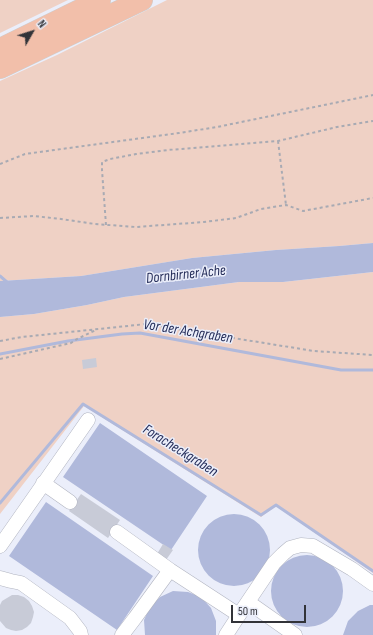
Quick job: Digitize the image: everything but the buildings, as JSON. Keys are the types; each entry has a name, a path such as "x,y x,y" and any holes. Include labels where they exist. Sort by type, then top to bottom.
{"highway":[{"path":"0,49 100,0"},
{"path":"0,68 142,0"}],"lane":[{"path":"0,546 88,420"},
{"path":"44,483 70,502"},
{"path":"117,532 170,570 239,616"},
{"path":"226,635 274,563 290,548 301,545 313,546 352,569 373,584"},
{"path":"122,635 170,570"},
{"path":"0,578 21,583 70,618 80,631 81,635"},
{"path":"248,602 295,635"}],"path":[{"path":"0,164 25,154 202,129 373,95"},
{"path":"106,225 102,162 110,159 163,150 278,141 337,126 373,120"},
{"path":"278,141 286,205"},
{"path":"0,218 34,216 106,225 136,227 236,218 261,209 286,205 303,211 373,198"},
{"path":"0,341 22,337 146,324 314,351 373,355"},
{"path":"0,359 71,343 98,329"}],"shaded area":[{"path":"0,0 68,0 0,33"},
{"path":"167,0 373,0 373,243 192,258 81,276 0,281 0,81 57,55"},
{"path":"373,272 373,573 276,506 261,517 84,406 0,514 0,317 34,314 124,297 239,282 283,282"}],"water":[{"name":"Dornbirner Ache","path":"373,243 373,272 283,282 239,282 124,297 34,314 0,317 0,281 81,276 192,258"},
{"path":"100,423 207,496 171,550 63,477"},
{"path":"46,502 153,576 117,630 9,556"},
{"path":"234,514 254,520 264,530 270,550 264,570 254,580 234,586 214,580 204,570 198,550 204,530 214,520"},
{"path":"307,555 327,561 337,571 343,591 337,611 327,621 307,627 287,621 277,611 271,591 277,571 287,561"},
{"path":"173,591 188,592 201,597 211,608 216,621 216,635 145,635 144,620 150,607 160,597"},
{"path":"373,605 373,635 343,635 348,621 358,611"}],"waterway":[{"path":"0,276 8,283"},
{"name":"Vor der Achgraben","path":"0,354 68,341 140,333 341,370 373,370"},
{"name":"Foracheckgraben","path":"0,503 83,404 261,515 276,505 373,571"}]}
